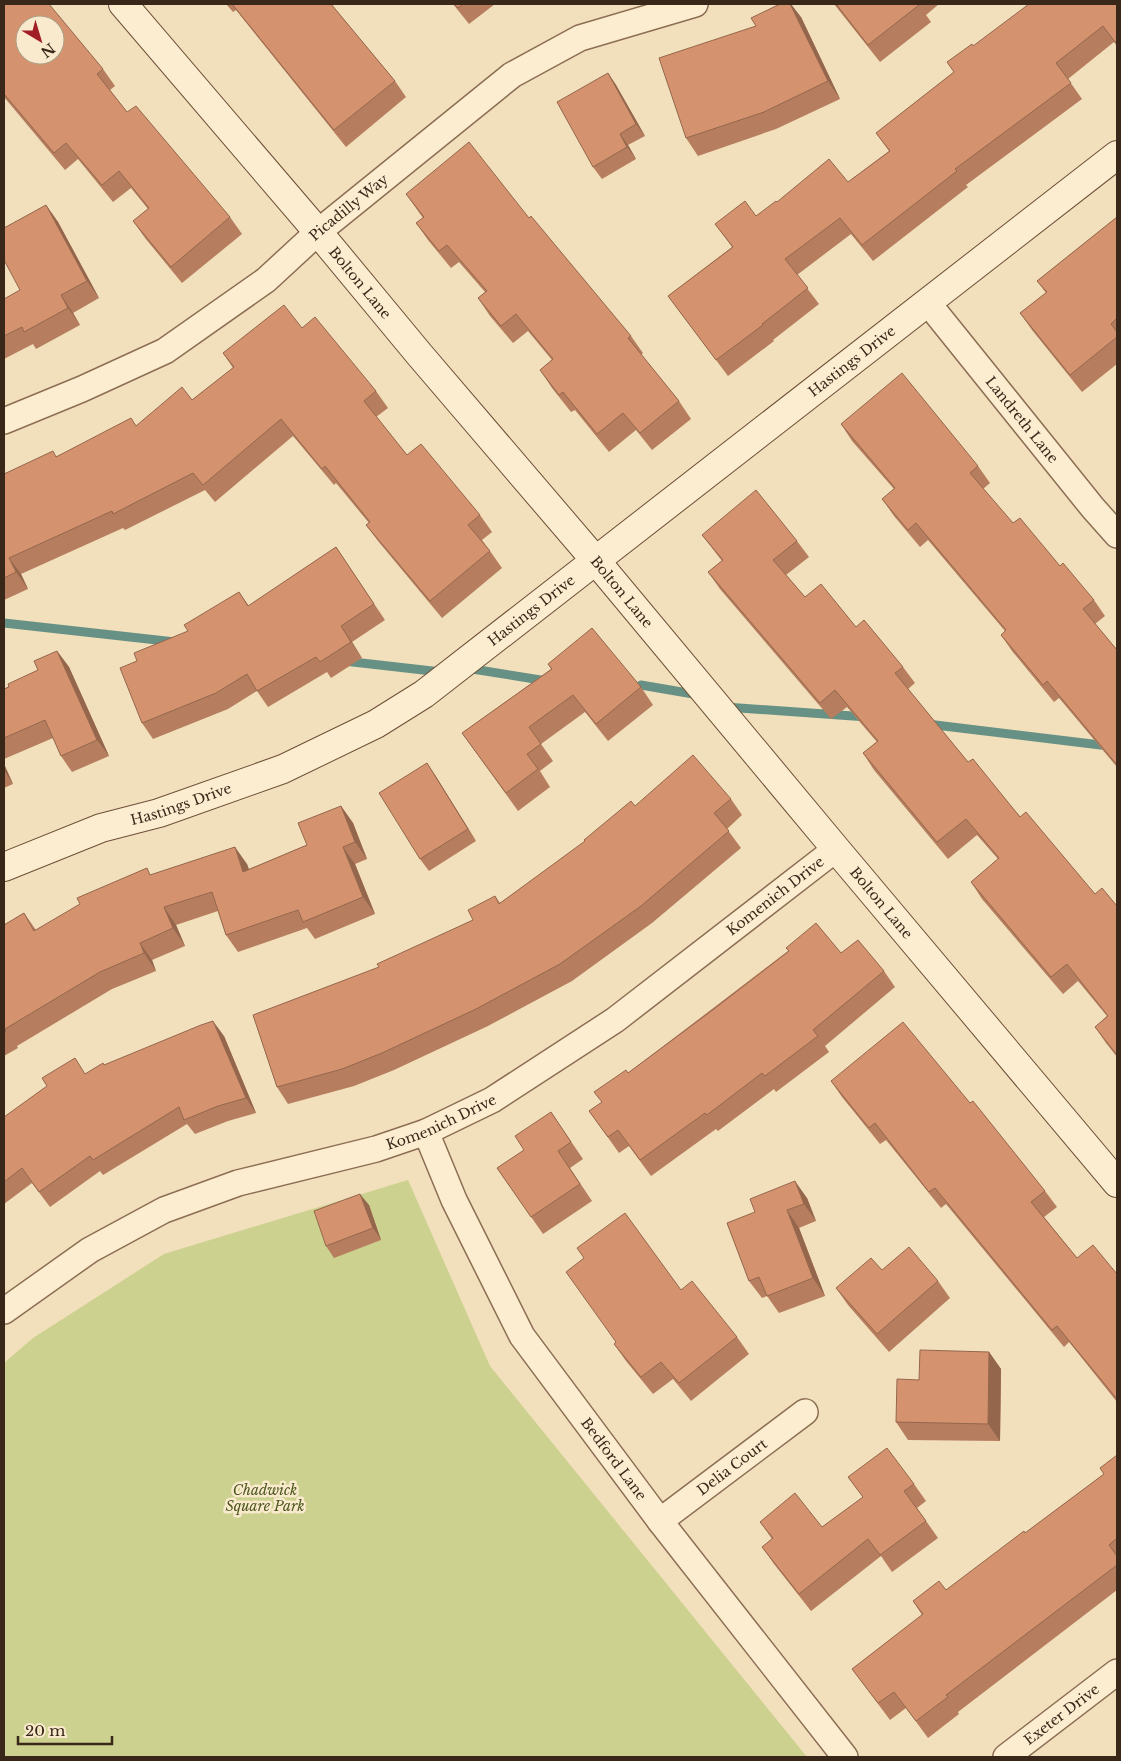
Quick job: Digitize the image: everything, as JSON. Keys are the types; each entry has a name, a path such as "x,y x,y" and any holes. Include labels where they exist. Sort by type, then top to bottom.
{"street":[{"name":"Bolton Lane","path":"123,4 596,561 836,850 1117,1183"},
{"name":"Picadilly Way","path":"4,421 82,389 164,351 266,280 318,232 512,74 580,38 695,4"},
{"name":"Hastings Drive","path":"4,866 101,828 159,813 283,769 376,724 424,694 1117,155"},
{"name":"Landreth Lane","path":"928,302 1093,508 1117,535"},
{"name":"Komenich Drive","path":"4,1311 90,1250 164,1210 238,1183 376,1149 426,1132 492,1100 615,1020 836,850"},
{"name":"Bedford Lane","path":"426,1132 454,1200 522,1336 660,1521 845,1757"},
{"name":"Delia Court","path":"660,1521 805,1412"},
{"name":"Exeter Drive","path":"1006,1757 1117,1672"}],"green space":[{"name":"Chadwick Square Park","path":"408,1180 490,1366 807,1757 4,1757 4,1363 33,1338 164,1254"}],"building":[{"path":"4,4 49,4 58,15 15,15 15,65 65,65 65,23 103,69 97,74 127,112 136,106 230,217 171,267 133,221 149,208 119,171 102,185 66,143 54,153 4,94"},
{"path":"232,4 331,4 395,81 334,130"},
{"path":"454,4 463,4 458,8"},
{"path":"780,4 790,4 828,81 764,112 686,138 659,58 756,26 751,18"},
{"path":"836,4 918,4 919,5 868,45"},
{"path":"1029,4 1117,4 1117,41 1115,42 1103,26 1056,63 1071,83 955,169 957,171 862,245 840,218 785,259 808,288 716,360 668,296 733,247 715,224 745,201 756,216 777,202 829,159 848,182 890,151 876,133 954,72 947,62 972,44 973,46"},
{"path":"608,73 636,124 620,134 627,147 593,167 557,102"},
{"path":"469,142 529,218 531,216 631,336 628,338 679,401 640,433 623,413 597,434 563,392 559,395 540,370 553,359 516,314 501,326 478,298 487,291 447,245 439,251 416,223 424,217 406,194"},
{"path":"46,205 87,281 61,295 68,308 24,332 22,327 4,336 4,299 20,290 4,260 4,228"},
{"path":"1117,217 1117,318 1111,324 1117,332 1117,337 1070,375 1020,313 1047,292 1037,281"},
{"path":"284,305 302,328 315,317 376,391 364,401 407,455 421,444 480,515 468,525 490,551 430,601 366,525 370,522 325,466 322,469 281,419 203,485 193,473 113,514 112,511 9,558 16,572 4,578 4,474 53,451 56,457 131,418 136,426 182,387 192,400 234,367 223,353"},
{"path":"902,373 978,466 970,473 1013,523 1020,518 1060,566 1063,563 1094,600 1083,609 1117,650 1117,765 1047,681 1043,685 1001,635 1006,630 916,523 908,530 882,499 895,488 841,424"},
{"path":"756,490 797,541 773,560 805,597 821,584 856,627 864,620 903,667 895,673 968,762 973,759 1020,817 1026,812 1095,894 1102,888 1117,906 1117,1055 1095,1027 1108,1016 1067,964 1051,977 971,882 999,858 966,819 937,842 863,753 878,741 835,690 820,703 708,572 723,560 702,535"},
{"path":"336,547 374,604 341,626 351,642 320,662 316,657 257,691 247,674 216,693 142,723 120,668 137,661 134,653 188,631 184,625 239,592 248,606"},
{"path":"592,628 641,687 596,724 573,695 529,727 541,744 527,754 538,769 506,793 462,733 552,669 548,664"},
{"path":"57,651 97,740 61,756 45,720 4,738 4,689 9,687 8,684 38,670 34,661"},
{"path":"693,755 731,799 714,813 729,831 641,906 560,964 476,1009 382,1053 342,1069 277,1087 253,1015 379,967 377,964 473,920 468,910 495,896 499,904 585,841 631,801 635,806"},
{"path":"427,763 468,829 420,859 379,793"},
{"path":"341,806 355,842 343,847 363,897 303,922 298,910 226,935 212,892 164,907 173,928 140,943 144,953 100,972 5,1029 6,1031 4,1032 4,925 24,913 34,931 80,904 77,898 147,868 150,875 235,847 243,872 307,845 298,823"},
{"path":"816,923 841,953 858,940 884,971 813,1030 818,1036 765,1076 762,1073 707,1115 705,1113 640,1160 618,1130 608,1137 589,1111 602,1102 594,1092 626,1070 628,1073 714,1009 789,951 786,948"},
{"path":"213,1021 246,1098 218,1106 184,1120 179,1107 93,1160 90,1156 39,1192 22,1168 4,1182 4,1117 47,1086 42,1078 75,1058 85,1074 103,1063 104,1065"},
{"path":"903,1022 970,1103 973,1101 1045,1191 1031,1202 1077,1258 1093,1245 1117,1274 1117,1399 1057,1326 1052,1330 935,1188 929,1192 875,1123 869,1128 831,1081"},
{"path":"551,1112 571,1142 558,1151 580,1184 531,1217 497,1168 524,1150 515,1136"},
{"path":"795,1181 804,1204 787,1210 813,1278 767,1296 759,1277 749,1281 727,1223 755,1212 750,1199"},
{"path":"360,1194 373,1228 326,1246 314,1211"},
{"path":"625,1213 681,1290 692,1281 737,1337 679,1383 661,1362 641,1377 614,1344 616,1342 566,1272 584,1258 577,1248"},
{"path":"909,1247 938,1281 877,1334 836,1288 871,1258 882,1270"},
{"path":"920,1350 989,1352 988,1424 896,1422 897,1379 919,1380"},
{"path":"887,1448 914,1484 904,1491 926,1521 880,1555 868,1539 799,1594 762,1547 773,1538 760,1522 795,1493 822,1527 863,1497 848,1477"},
{"path":"1117,1455 1117,1538 1109,1545 1117,1556 1117,1565 946,1695 948,1697 916,1721 894,1692 878,1703 852,1669 923,1614 913,1601 939,1581 946,1590 1104,1474 1100,1468"}],"waterway":[{"path":"4,623 175,642"},
{"path":"344,661 441,672"},
{"path":"466,668 547,681"},
{"path":"631,693 641,685 699,695"},
{"path":"725,707 867,717"},
{"path":"927,724 1117,747"}]}
